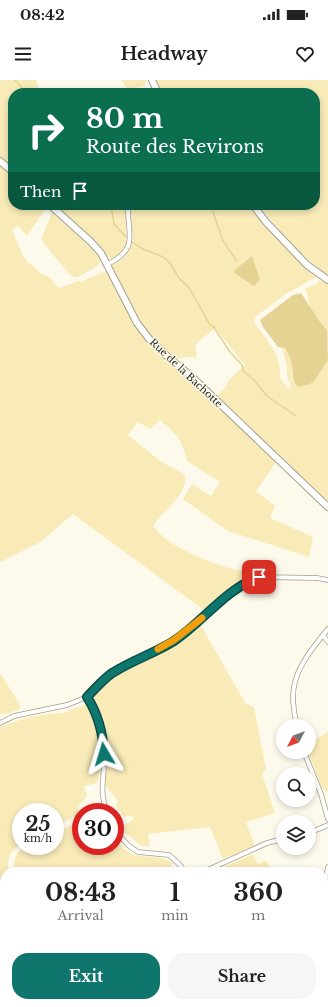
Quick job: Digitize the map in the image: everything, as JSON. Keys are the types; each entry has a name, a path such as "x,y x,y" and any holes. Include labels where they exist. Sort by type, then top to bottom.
{"street":[{"path":"0,161 8,168"},
{"name":"Rue de la Bachotte","path":"56,210 101,253 137,323 150,340 193,378 328,507"},
{"path":"108,264 124,254 129,244 128,210"},
{"path":"257,210 266,222 307,265 328,280"},
{"path":"0,723 14,716 67,705 87,697 112,673 174,640 211,610 229,593 245,582 259,577 317,578 328,580"},
{"path":"296,719 293,698 295,682 305,660 328,629"},
{"path":"323,635 328,642"},
{"path":"87,697 93,706 100,725 103,743 104,764 102,786 103,803"},
{"path":"307,759 322,794 328,820"},
{"path":"316,830 328,825"},
{"path":"124,840 138,852 169,855 181,867"},
{"path":"214,867 267,843 276,841"}],"shaded area":[{"path":"0,80 37,80 36,83 39,88 8,88 8,164 0,157"},
{"path":"121,80 147,80 144,86 126,88"},
{"path":"156,80 328,80 328,276 302,255 263,210 320,210 320,88 160,88"},
{"path":"0,165 8,172 8,210 45,210 27,236 18,226 12,230 26,260 43,275 48,276 59,288 78,281 81,282 106,271 114,283 133,321 153,348 227,414 276,462 256,491 275,506 270,518 313,537 309,557 228,531 183,499 192,484 211,496 220,482 187,461 181,442 160,420 150,429 138,422 128,435 160,461 184,474 185,481 179,495 153,526 166,539 196,556 231,568 252,573 253,575 230,589 205,611 73,514 40,542 0,562"},
{"path":"60,210 126,210 126,244 124,250 114,259 109,258 90,236"},
{"path":"130,210 254,210 303,266 316,277 286,294 255,317 254,322 276,355 279,362 280,377 288,389 291,385 287,377 287,368 282,347 286,350 290,357 293,380 315,380 328,360 328,502 217,397 227,385 228,381 245,365 215,328 197,343 195,347 197,355 195,357 185,357 175,360 162,349 145,330 112,266 124,258 133,241","holes":["252,256 260,279 248,282 233,271"]},
{"path":"52,213 96,254 101,261 97,266 76,277 72,276 63,267 41,239"},
{"path":"252,256 260,279 254,286 233,271"},
{"path":"319,280 328,284 328,344 327,330 310,307 305,289 318,283"},
{"path":"301,293 327,330 328,360 315,380 310,384 298,387 294,379 289,355 285,348 278,347 263,327 260,320 293,295"},
{"path":"200,624 246,704 254,707 266,769 262,774 275,813 246,822 255,846 223,859 210,827 148,834 150,846 142,846 126,834 124,825 134,819 131,815 124,817 124,803 117,803 118,801 104,784 107,761 106,740 101,719 93,698 114,676 174,643"},
{"path":"0,673 19,703 20,709 6,714 0,714"},
{"path":"87,704 93,715 98,731 101,770 97,783 84,786 87,796 81,803 72,803 72,818 64,822 64,803 12,803 12,852 9,859 8,867 0,867 0,727 26,718 63,713"},
{"path":"328,732 328,791 326,792 321,786 316,773 316,767 314,767 311,759 316,759 316,740"},
{"path":"72,825 72,855 124,855 124,849 133,855 162,858 173,863 170,867 14,867 17,855 64,855 64,829"},
{"path":"253,854 258,864 266,860 270,867 223,867"}],"waterway":[{"path":"15,80 21,88"},
{"path":"111,210 114,224 126,237"},
{"path":"213,210 223,241 237,261"},
{"path":"132,242 141,248 163,257 170,263 179,278 190,289 210,325 213,326 230,352 242,365 244,372 254,380 267,396 296,416"}],"slow traffic":[{"path":"158,649 174,640 202,618"}],"route":[{"path":"104,754 100,725 93,706 87,697 112,673 174,640 211,610 229,593 245,582 259,577"}]}
